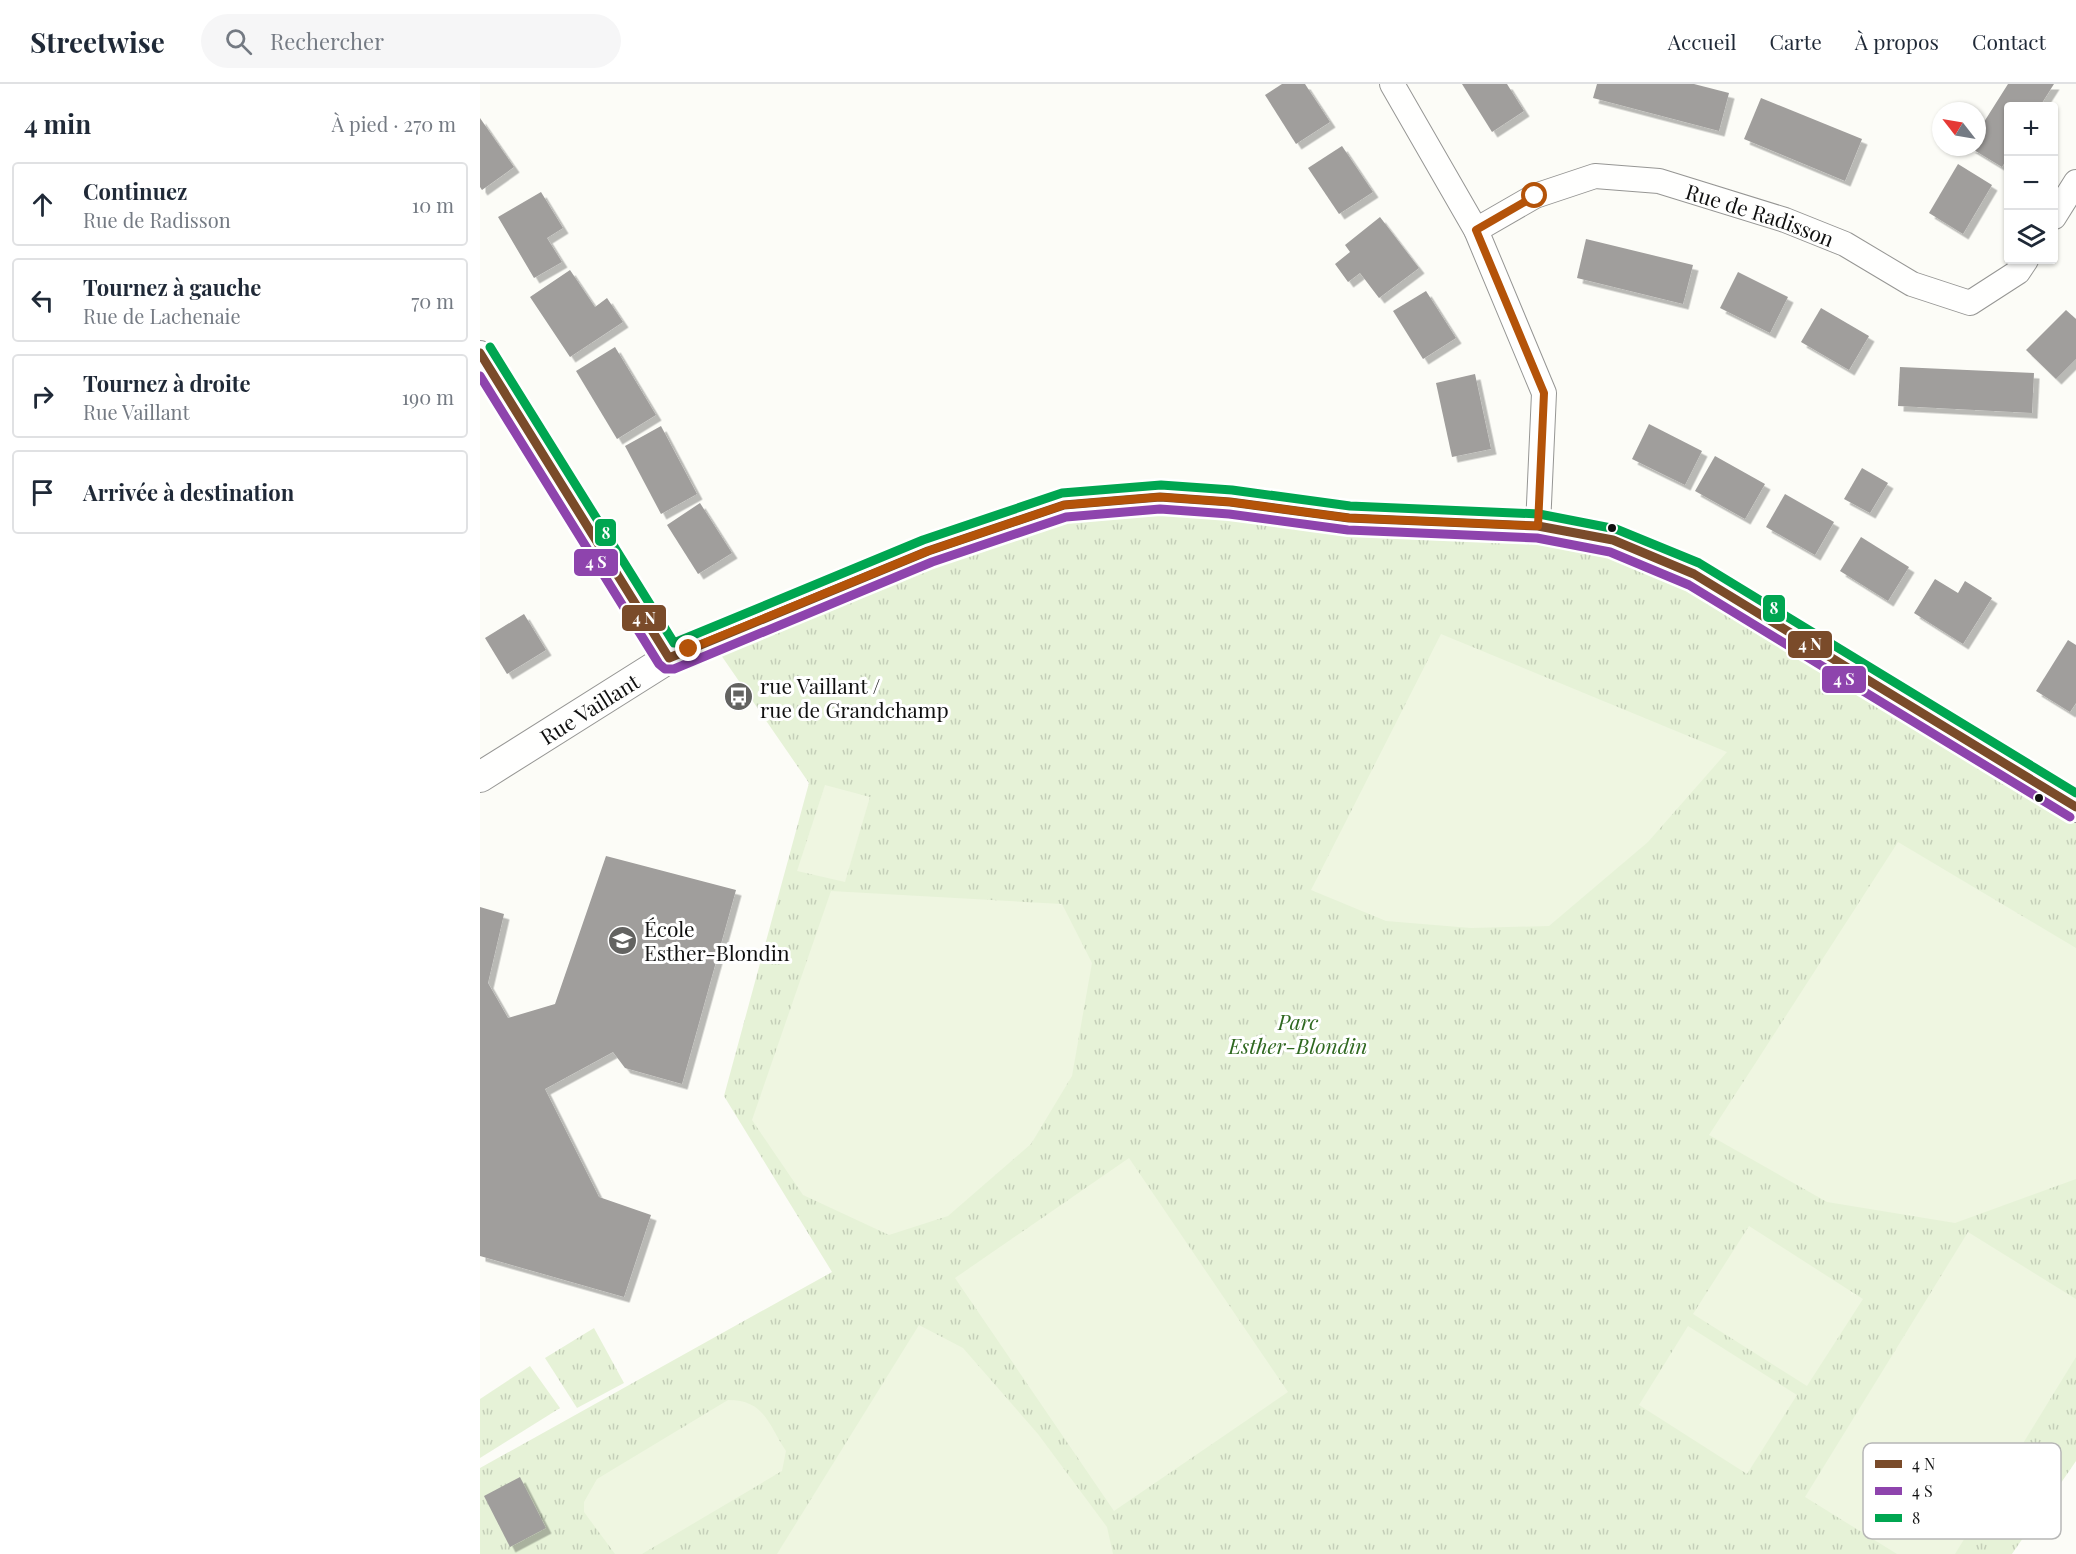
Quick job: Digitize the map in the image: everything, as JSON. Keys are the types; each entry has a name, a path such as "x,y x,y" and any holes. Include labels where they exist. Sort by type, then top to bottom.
{"street":[{"path":"1392,84 1476,230 1544,393 1538,526"},
{"name":"Rue de Radisson","path":"1476,230 1535,196 1595,176 1659,181 1785,220 1845,244 1912,284 1970,303 2018,272 2023,264"},
{"path":"2058,211 2076,182"},
{"path":"483,364 669,658"},
{"name":"Rue Vaillant","path":"480,777 669,658 928,551 1064,505 1160,497 1230,502 1349,518 1538,526 1613,540 1694,574 2076,807"}],"green space":[{"name":"Parc Esther-Blondin","path":"1064,505 1613,540 2076,807 2076,1461 2061,1483 2061,1443 1863,1443 1863,1539 2022,1539 2012,1554 480,1554 480,1468 832,1272 724,1096 809,783 712,642"},
{"path":"1441,634 1727,752 1648,842 1549,926 1471,928 1386,921 1311,890"},
{"path":"825,785 870,797 845,882 797,871"},
{"path":"1898,842 2076,948 2076,1179 1955,1223 1827,1202 1709,1135"},
{"path":"831,891 1062,904 1092,963 1072,1076 1031,1144 948,1216 889,1235 803,1195 752,1120"},
{"path":"1129,1158 1288,1392 1114,1511 955,1278"},
{"path":"1749,1226 1863,1299 1807,1386 1693,1314"},
{"path":"1968,1232 2076,1299 2076,1357 2023,1443 1863,1443 1863,1533 1805,1497"},
{"path":"919,1325 963,1348 1038,1434 1107,1527 1113,1554 777,1554"},
{"path":"1688,1326 1797,1395 1747,1474 1639,1405"},
{"path":"594,1328 624,1383 577,1408 545,1358"},
{"path":"530,1366 560,1408 480,1458 480,1399"},
{"path":"728,1400 750,1404 764,1415 786,1451 782,1471 642,1554 615,1554 584,1512 584,1502 597,1479"},
{"path":"1873,1539 1964,1539 1955,1554 1897,1554"}],"building":[{"path":"1282,84 1305,84 1330,122 1296,144 1265,95"},
{"path":"1462,84 1507,84 1524,111 1492,132"},
{"path":"1597,84 1694,84 1729,93 1719,131 1593,98"},
{"path":"2008,84 2054,84 2043,102 2004,102 2004,164 2002,167 1984,156 1986,156 1986,119"},
{"path":"1761,98 1862,139 1845,181 1744,139"},
{"path":"480,118 514,167 482,190 480,187"},
{"path":"1342,146 1373,192 1339,214 1308,168"},
{"path":"1958,164 1992,185 1963,234 1929,213"},
{"path":"541,192 563,228 547,238 562,262 534,278 498,217"},
{"path":"1380,217 1419,268 1379,298 1360,273 1348,282 1335,264 1350,252 1345,245"},
{"path":"1586,239 1693,265 1683,304 1577,278"},
{"path":"570,270 595,307 607,298 623,322 570,357 530,297"},
{"path":"1738,272 1788,297 1770,333 1720,308"},
{"path":"1426,291 1456,338 1423,359 1393,311"},
{"path":"1821,308 1869,336 1849,370 1801,342"},
{"path":"2066,310 2076,319 2076,359 2056,379 2026,350"},
{"path":"615,347 656,415 617,439 576,371"},
{"path":"1900,367 2034,373 2032,413 1898,406"},
{"path":"1475,374 1491,449 1452,457 1436,383"},
{"path":"1649,424 1702,451 1685,485 1632,459"},
{"path":"661,426 697,494 661,514 625,446"},
{"path":"1715,456 1765,484 1745,519 1695,491"},
{"path":"1862,468 1888,483 1870,513 1844,499"},
{"path":"1785,494 1834,522 1815,555 1766,527"},
{"path":"700,503 732,553 698,574 667,525"},
{"path":"1861,537 1909,567 1888,601 1840,571"},
{"path":"1935,579 1958,593 1965,581 1992,598 1963,644 1914,613"},
{"path":"524,614 546,650 507,674 485,638"},
{"path":"2068,640 2076,645 2076,703 2070,712 2036,691"},
{"path":"606,856 736,890 682,1084 625,1068 613,1052 545,1089 599,1197 651,1215 624,1297 480,1256 480,907 504,914 488,983 508,1018 555,1004"},
{"path":"520,1477 546,1528 510,1547 484,1496"}],"transit line":[{"name":"8","path":"490,347 674,643 923,540 1062,493 1161,485 1232,490 1350,506 1539,514 1616,529 1699,563 2076,793"},
{"path":"480,353 669,658 928,551 1064,505 1160,497 1230,502 1349,518 1538,526 1613,540 1694,574 2076,807"},
{"path":"480,376 659,664 665,669 674,669 932,562 1066,517 1160,509 1229,514 1348,530 1537,538 1610,552 1689,585 2070,817"}],"place":[{"name":"rue Vaillant / rue de Grandchamp","path":"739,697"},
{"name":"École Esther-Blondin","path":"623,940"}],"route":[{"path":"689,649 928,551 1064,505 1160,497 1230,502 1349,518 1538,526 1544,393 1476,230 1535,196"}]}
